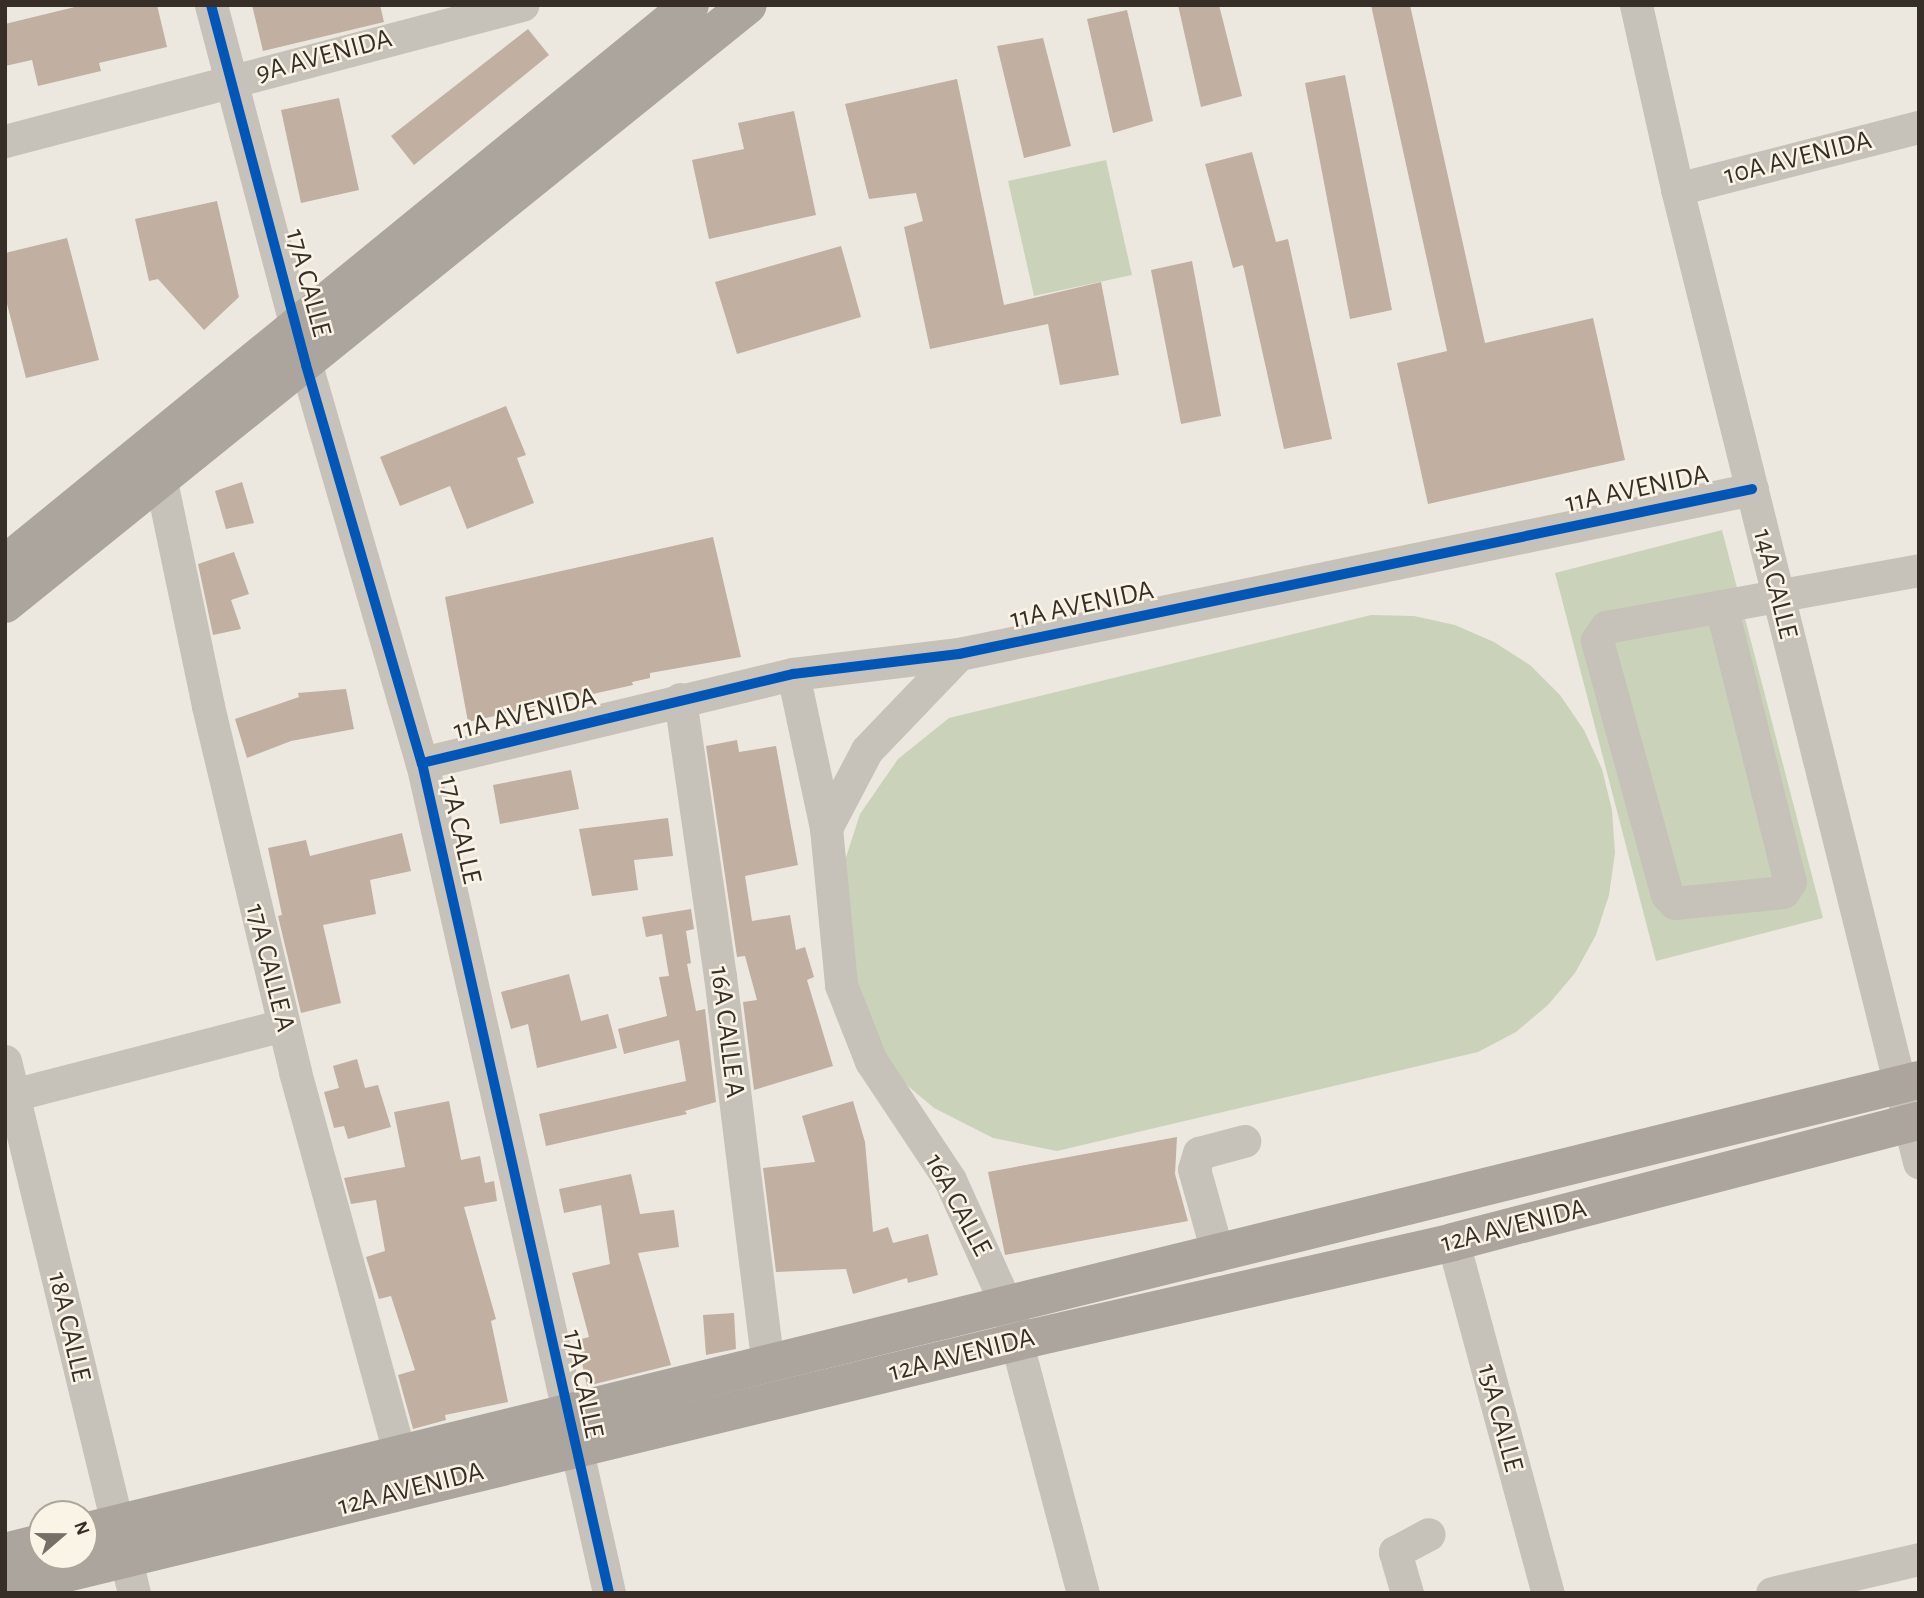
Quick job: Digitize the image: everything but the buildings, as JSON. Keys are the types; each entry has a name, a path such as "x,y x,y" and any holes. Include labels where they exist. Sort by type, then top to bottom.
{"main road":[{"path":"5,564 690,5"},
{"path":"5,604 160,476 306,365 748,5"},
{"name":"12A AVENIDA","path":"115,1552 570,1432 1012,1324 1217,1255 1909,1083"},
{"name":"12A AVENIDA","path":"5,1588 400,1455 570,1432 778,1363 1012,1324 1453,1242 1914,1123"},
{"path":"5,1552 28,1546"}],"street":[{"name":"17A CALLE","path":"211,5 306,365 422,763 570,1432 609,1593"},
{"name":"9A AVENIDA","path":"5,141 522,5"},
{"name":"14A CALLE","path":"1636,5 1677,189 1778,596 1909,1083 1919,1162"},
{"name":"10A AVENIDA","path":"1677,189 1919,127"},
{"name":"17A CALLE A","path":"160,476 208,706 284,1025 400,1455"},
{"name":"11A AVENIDA","path":"422,763 793,674 958,654 1752,489"},
{"path":"1721,606 1790,882 1783,891 1675,903 1667,895 1597,640 1606,627 1721,606 1778,596 1919,570"},
{"path":"826,828 867,750 958,654"},
{"name":"16A CALLE","path":"793,674 826,828 841,985 871,1061 950,1180 1012,1324 1083,1593"},
{"name":"16A CALLE A","path":"680,699 778,1363"},
{"path":"10,1096 284,1025"},
{"name":"18A CALLE","path":"5,1061 10,1096 115,1552"},
{"path":"1217,1255 1194,1169 1199,1153 1244,1141"},
{"name":"15A CALLE","path":"1453,1242 1548,1593"},
{"path":"777,1281 778,1363"},
{"path":"1407,1593 1395,1552 1429,1534"},
{"path":"1772,1593 1919,1559"}],"green space":[{"path":"1106,160 1132,275 1034,296 1008,181"},
{"path":"1722,530 1823,918 1656,961 1555,573"},
{"path":"1371,615 1414,616 1455,625 1494,642 1530,665 1560,695 1584,730 1602,769 1612,810 1615,853 1609,895 1596,935 1575,973 1548,1005 1516,1032 1478,1052 1057,1151 993,1138 934,1108 909,1087 887,1063 853,1006 840,876 860,814 898,759 949,718"}],"cycle path":[{"path":"211,5 306,365 422,763 609,1593"},
{"path":"422,763 793,674 959,654 1752,489"}]}
